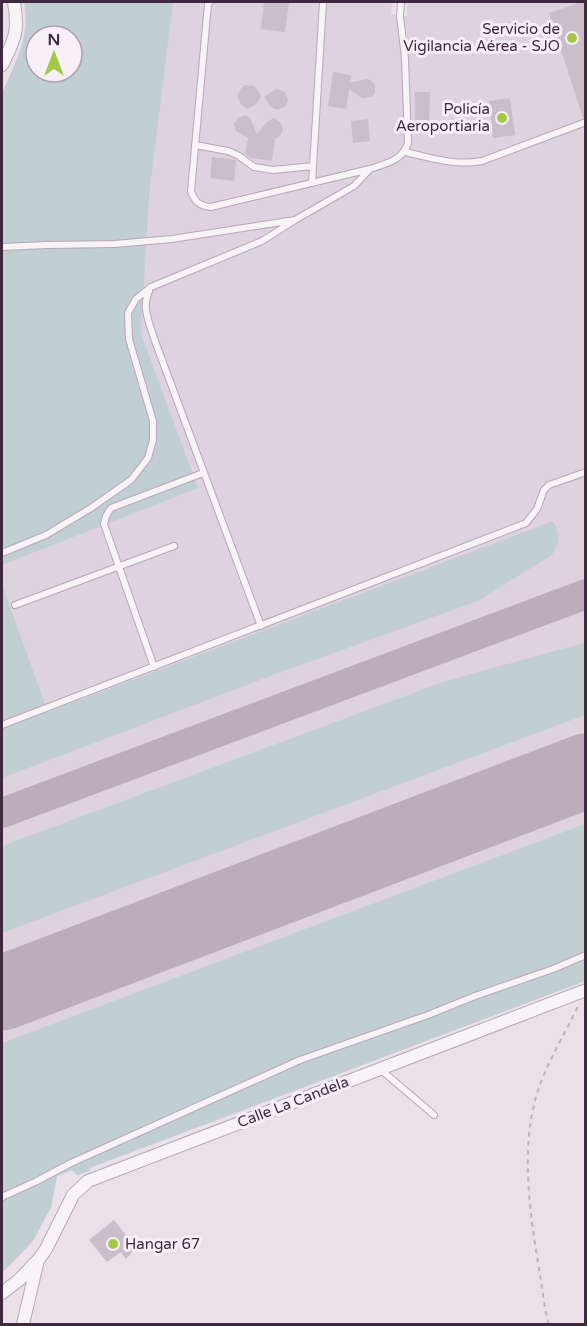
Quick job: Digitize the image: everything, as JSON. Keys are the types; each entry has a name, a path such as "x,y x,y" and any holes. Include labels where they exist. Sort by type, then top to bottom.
{"street":[{"path":"2,65 16,36 17,21 14,2"},
{"name":"Calle La Candela","path":"39,1259 73,1195 88,1181 380,1069 583,995"},
{"path":"2,1293 19,1280 39,1259"},
{"path":"23,1324 39,1259"}],"lane":[{"path":"210,2 191,191 194,200 201,206 212,207 370,169 394,161 405,152 408,143 401,2"},
{"path":"312,183 323,2"},
{"path":"405,152 466,164 482,161 585,122"},
{"path":"195,145 228,151 254,167 273,170 313,166"},
{"path":"2,553 46,535 91,508 131,480 148,458 153,440 153,421 129,339 128,314 136,299 151,287 262,241 354,186 370,169"},
{"path":"2,247 126,243 295,220"},
{"path":"151,287 146,297 146,307 159,352 261,626"},
{"path":"2,725 526,523 537,509 544,490 549,485 585,472"},
{"path":"154,667 104,524 106,516 111,508 204,473"},
{"path":"15,605 174,546"},
{"path":"2,1197 71,1162 300,1060 553,969 585,955"},
{"path":"380,1069 434,1115"}],"path":[{"path":"549,1324 532,1226 527,1157 529,1133 534,1104 547,1069 583,995"}],"shaded area":[{"path":"24,2 392,2 391,14 407,16 407,2 585,2 585,981 92,1167 89,1171 77,1175 72,1170 57,1176 51,1207 33,1241 2,1273 2,94 24,42 24,84 84,84 84,24 26,24"},
{"path":"24,2 173,2 149,195 141,334 198,488 2,565 2,94 17,60 24,32 24,84 84,84 84,24 25,24"},
{"path":"553,521 558,538 552,555 478,601 273,675 2,778 2,585 48,712"},
{"path":"586,644 585,715 2,933 2,846 443,682"},
{"path":"585,824 585,981 92,1167 89,1171 77,1175 72,1170 57,1176 51,1207 33,1241 2,1273 2,1043"}],"building":[{"path":"264,2 289,2 285,32 261,29"},
{"name":"Servicio de Vigilancia Aérea - SJO","path":"585,2 585,117 583,118 549,13"},
{"path":"333,72 351,75 350,83 370,80 375,85 373,96 362,98 349,89 346,109 328,106"},
{"path":"245,85 254,86 261,97 255,105 247,109 240,103 237,95"},
{"path":"278,89 285,92 288,99 286,106 277,110 271,107 264,97"},
{"path":"415,92 430,92 429,127 415,126"},
{"name":"Policía Aeroportiaria","path":"510,98 515,135 493,138 489,101"},
{"path":"246,115 251,120 257,134 267,122 274,118 281,123 283,130 275,139 272,161 251,158 245,154 248,138 236,131 234,124 238,118"},
{"path":"368,119 370,141 353,143 351,121"},
{"path":"212,157 236,160 234,181 210,178"},
{"name":"Hangar 67","path":"114,1220 136,1248 126,1259 121,1252 107,1262 89,1240"}],"taxiway":[{"path":"2,813 586,594"}],"runway":[{"path":"2,993 586,771"}],"place":[{"name":"Servicio de Vigilancia Aérea - SJO","path":"572,38"},
{"name":"Policía Aeroportiaria","path":"502,118"},
{"name":"Hangar 67","path":"113,1244"}]}
